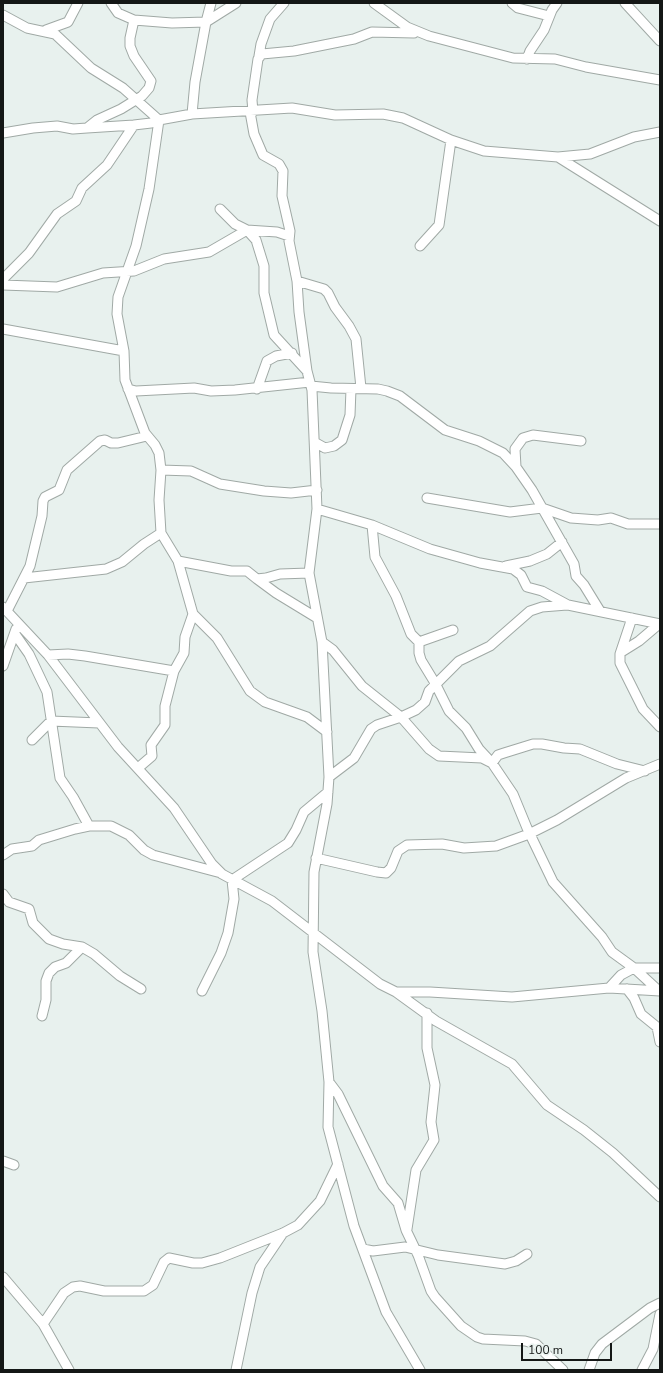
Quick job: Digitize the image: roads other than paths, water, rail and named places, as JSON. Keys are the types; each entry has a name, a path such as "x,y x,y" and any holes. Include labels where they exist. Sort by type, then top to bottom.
{"street":[{"path":"46,30 68,22 78,3"},
{"path":"111,3 118,13 134,20 172,24 206,22 236,3"},
{"path":"192,114 195,82 211,3"},
{"path":"284,3 270,19 261,44 252,100 252,112 254,134 263,155 279,164 283,170 282,196 290,231 289,236 297,282 299,312 307,371 311,384 316,443 317,509 309,573 322,642 329,777 328,792 316,858 313,952 322,1011 329,1082 328,1127 354,1226 386,1312 420,1370"},
{"path":"374,3 404,26 417,33"},
{"path":"512,3 518,8 550,16"},
{"path":"527,59 530,51 544,30 557,3"},
{"path":"625,3 660,41"},
{"path":"3,17 27,28 46,30 58,36 91,68 119,85 159,120"},
{"path":"87,128 97,120 121,109 144,94 151,82 134,56 130,46 134,20"},
{"path":"259,56 265,53 294,51 354,39 372,32 417,33 513,58 554,58 586,68 660,80"},
{"path":"3,133 57,126 73,129 134,125 151,123 159,120 192,114 252,112 296,108 335,115 388,114 403,118 451,140 487,152 558,157 590,154 634,137 660,132"},
{"path":"159,120 149,189 136,246 118,297 117,314 124,351 124,380 147,436 157,448 161,470 159,500 161,533 178,562 193,614 217,638 250,691 265,702 307,717 327,732"},
{"path":"3,279 29,253 57,214 76,202 82,188 107,165 134,125"},
{"path":"420,246 439,225 451,140"},
{"path":"558,157 660,221"},
{"path":"220,209 235,224 247,230 254,237 260,250 264,266 264,293 274,335 292,352 307,371"},
{"path":"3,285 58,288 103,273 134,271 164,259 209,252 247,230 278,232 289,236"},
{"path":"297,282 324,288 335,307 350,326 356,339 361,388"},
{"path":"3,329 124,351"},
{"path":"257,389 267,361 276,356 292,352"},
{"path":"128,389 139,391 194,388 211,391 257,389 311,384 351,389 378,389 400,396 445,430 479,441 493,448 503,454 516,467 562,542 574,564 576,576 584,585 600,611"},
{"path":"316,443 325,448 334,446 342,440 350,415 351,389"},
{"path":"516,467 516,449 523,438 533,435 581,441"},
{"path":"147,436 111,444 105,440 100,441 67,470 59,490 46,497 43,501 40,525 30,566 5,609 48,655 99,723 174,808 209,860 222,874"},
{"path":"161,470 191,471 220,484 264,491 291,493 317,490"},
{"path":"428,498 510,512 542,508 571,518 595,520 615,519 628,524 660,524"},
{"path":"317,509 372,525 430,550 480,563 505,566 530,561 547,554 562,542"},
{"path":"372,525 375,556 396,596 411,634 419,642 419,653 421,660 435,682 449,711 466,728 479,749 492,763 513,794 529,834 553,882 602,937 612,952 634,968 659,991"},
{"path":"24,578 106,569 122,562 144,544 161,533"},
{"path":"178,562 231,571 247,571 276,593 317,618"},
{"path":"505,566 519,573 527,587 542,591 568,605"},
{"path":"257,579 280,574 309,573"},
{"path":"329,777 354,758 371,728 416,710 425,702 428,691 435,682 459,661 490,646 530,611 542,607 568,605 660,624"},
{"path":"138,768 152,756 151,745 165,725 164,706 174,671 184,653 185,637 193,614"},
{"path":"632,618 623,651 619,659 623,670 628,675 643,708 660,727"},
{"path":"3,666 18,622"},
{"path":"623,651 639,641 660,624"},
{"path":"419,642 453,630"},
{"path":"15,634 27,649 46,687 60,778 73,797 88,826"},
{"path":"322,642 333,650 362,686 401,717 429,749 439,756 482,758 492,763"},
{"path":"48,655 68,654 85,656 174,671"},
{"path":"32,740 51,721 99,723"},
{"path":"492,763 498,755 533,744 542,744 564,748 580,748 617,764 645,771"},
{"path":"316,858 386,873 391,868 398,851 407,845 419,843 442,844 464,848 496,846 529,834 569,814 626,778 660,764"},
{"path":"232,880 263,861 288,843 304,812 328,792"},
{"path":"3,855 15,848 32,846 39,840 88,826 115,827 129,835 144,850 153,855 222,874 272,901 380,984 396,992 436,1021 512,1064 547,1105 584,1130 613,1153 660,1197"},
{"path":"202,991 221,953 228,933 234,899 232,880"},
{"path":"4,898 29,909 33,923 49,939 63,944 82,947 94,954 120,976 141,989"},
{"path":"42,1016 46,1000 46,981 49,973 55,967 66,963 82,947"},
{"path":"609,988 621,975 634,968 660,968"},
{"path":"396,992 512,996 609,988 659,991"},
{"path":"627,989 634,998 641,1014 657,1027 660,1042"},
{"path":"406,1230 416,1170 434,1140 432,1122 435,1085 427,1048 427,1013"},
{"path":"329,1082 338,1094 383,1186 398,1204 406,1230 431,1291 461,1326 482,1339 525,1341 536,1344 563,1370"},
{"path":"3,1161 14,1165"},
{"path":"43,1324 64,1293 73,1286 104,1291 144,1291 153,1285 164,1262 169,1258 193,1263 202,1263 220,1258 283,1233 298,1225 320,1201 338,1164"},
{"path":"236,1370 252,1293 260,1266 283,1233"},
{"path":"363,1250 373,1251 401,1247 438,1255 505,1264 516,1261 527,1254"},
{"path":"3,1277 43,1324 68,1370"},
{"path":"589,1370 595,1353 602,1344 650,1308 660,1303"},
{"path":"642,1370 652,1349 660,1314"}]}
